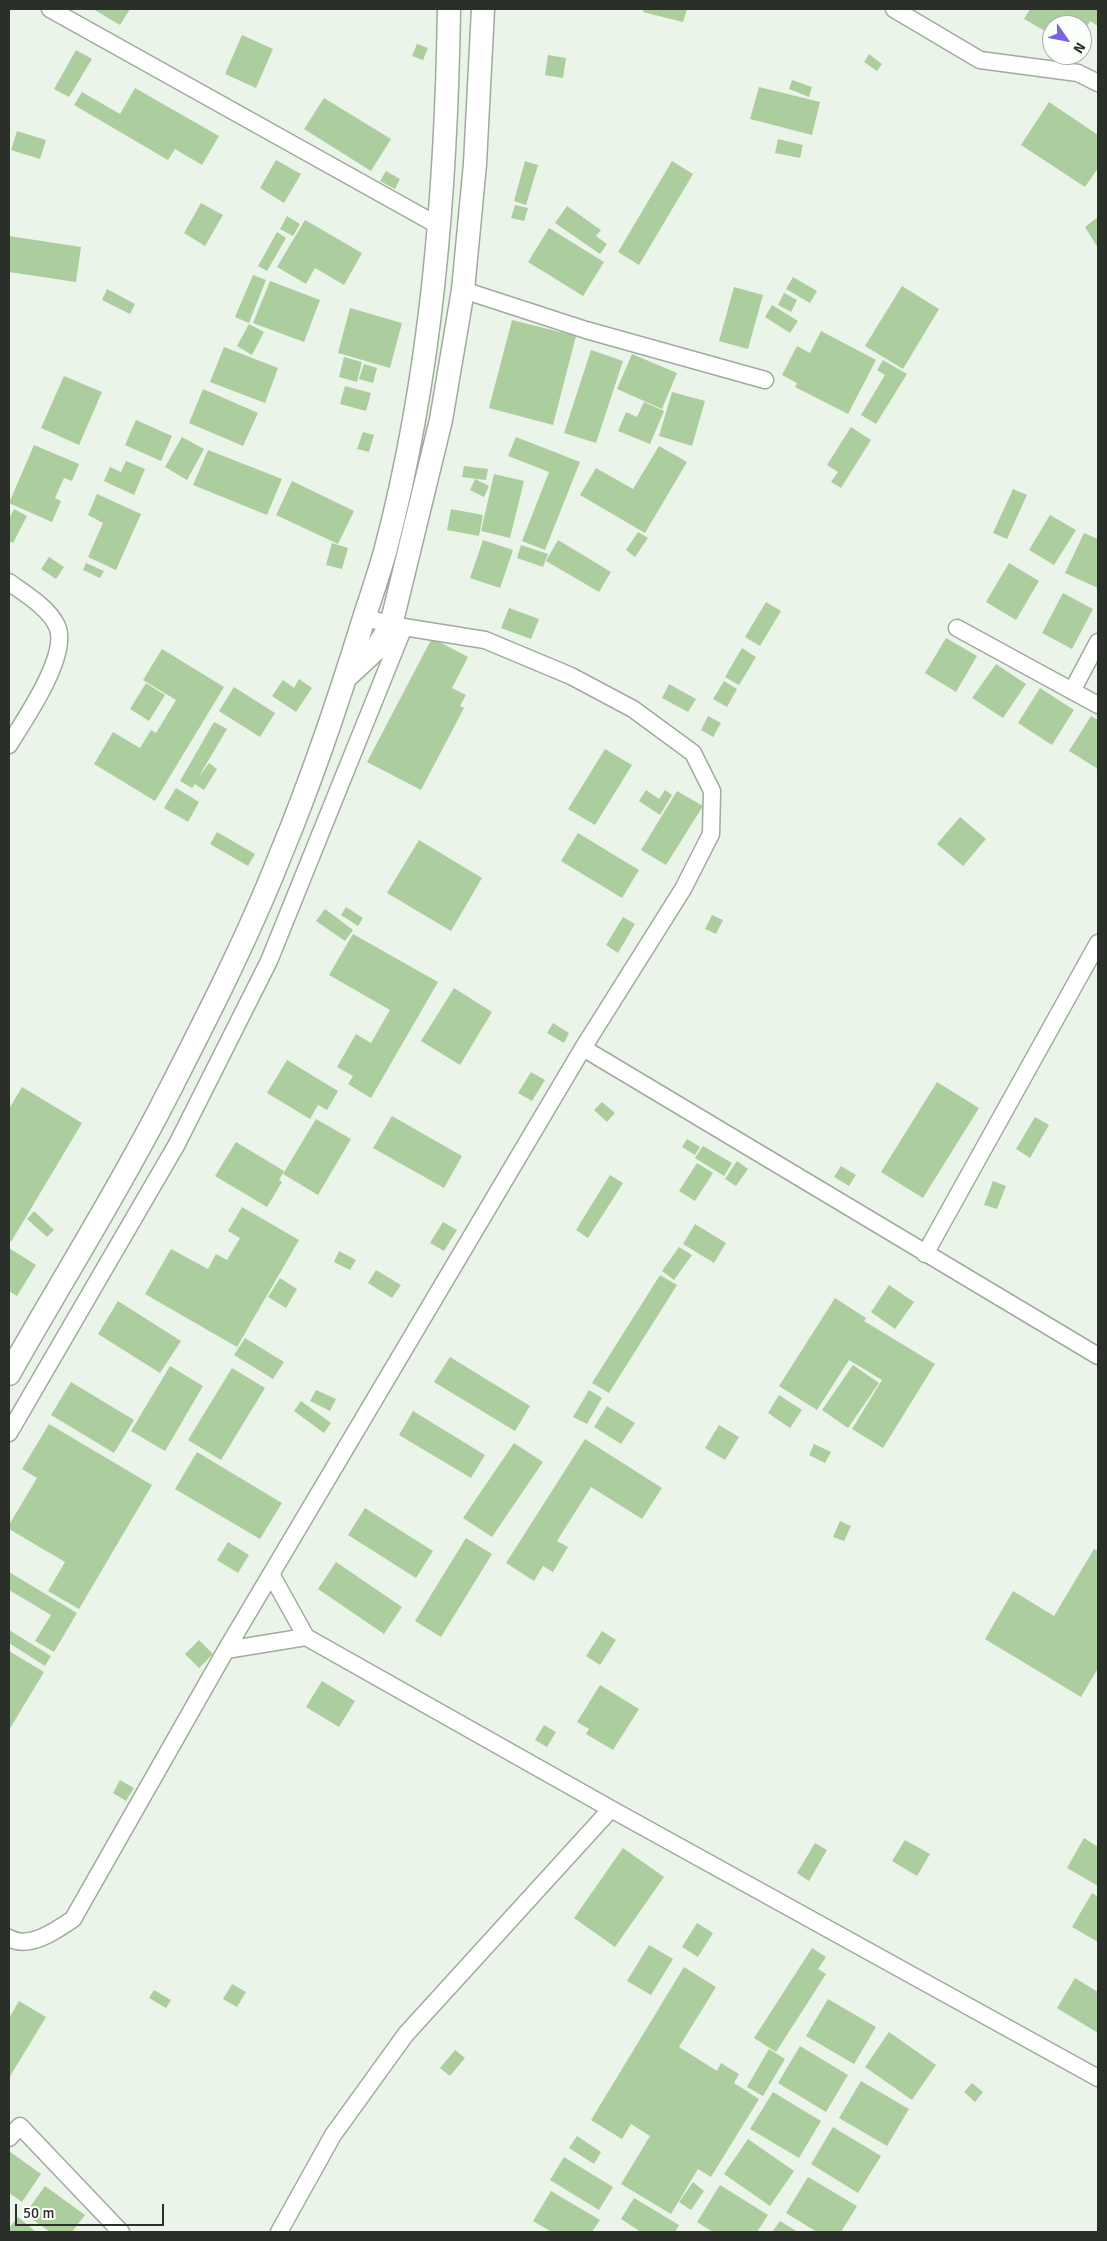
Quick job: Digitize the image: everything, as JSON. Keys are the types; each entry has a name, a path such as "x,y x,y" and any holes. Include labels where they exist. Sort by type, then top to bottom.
{"main road":[{"path":"9,1374 160,1110 220,988 280,858 348,675 385,553 412,433 426,352 447,123 449,9"},
{"path":"348,675 398,626 441,420 463,290 475,164 483,9"}],"street":[{"path":"50,9 439,226"},
{"path":"894,9 980,60 1078,73 1098,83"},
{"path":"463,290 586,330 766,380"},
{"path":"9,582 39,604 58,627 58,654 47,680 9,745"},
{"path":"9,1938 15,1942 48,1937 73,1919 226,1650 583,1048 683,889 711,834 712,792 693,753 633,709 571,676 485,640 398,626 364,618"},
{"path":"9,1433 177,1144 269,962 398,626"},
{"path":"957,628 1098,705"},
{"path":"1072,690 1098,642"},
{"path":"925,1254 1098,943"},
{"path":"583,1048 1098,1356"},
{"path":"271,1574 306,1637 611,1809 1098,2078"},
{"path":"226,1650 306,1637"},
{"path":"279,2232 333,2135 406,2034 611,1809"},
{"path":"9,2138 20,2126 121,2232"}],"building":[{"path":"93,9 130,9 120,25"},
{"path":"644,9 687,9 683,22 643,12"},
{"path":"1030,9 1098,9 1098,26 1092,22 1092,15 1042,15 1042,29 1024,19"},
{"path":"242,35 273,49 256,88 225,74"},
{"path":"417,44 428,48 423,60 412,56"},
{"path":"76,50 92,59 69,97 54,89"},
{"path":"869,54 882,64 877,71 864,62"},
{"path":"548,55 566,58 563,78 545,75"},
{"path":"792,80 812,87 809,97 789,89"},
{"path":"759,87 820,102 812,135 750,119"},
{"path":"135,88 219,136 202,165 175,149 168,160 74,105 82,92 120,114"},
{"path":"324,98 391,139 371,171 304,129"},
{"path":"1049,102 1098,135 1098,168 1085,187 1021,145"},
{"path":"17,131 46,140 40,159 11,150"},
{"path":"778,139 803,145 800,158 775,153"},
{"path":"276,160 301,174 284,203 260,188"},
{"path":"525,161 538,165 526,205 514,201"},
{"path":"672,161 693,174 639,265 618,252"},
{"path":"386,171 400,179 395,189 380,181"},
{"path":"201,203 223,215 205,246 184,233"},
{"path":"515,205 528,208 524,221 511,218"},
{"path":"567,206 601,230 596,236 607,244 600,254 555,223"},
{"path":"287,216 300,224 293,236 280,229"},
{"path":"1098,217 1098,248 1085,227"},
{"path":"305,220 362,253 344,285 315,268 306,284 277,267"},
{"path":"549,228 604,262 583,296 528,262"},
{"path":"277,232 286,238 267,271 258,266"},
{"path":"9,236 81,247 76,282 9,272"},
{"path":"253,275 266,280 249,323 235,317"},
{"path":"793,277 817,291 810,303 786,289"},
{"path":"270,281 320,300 304,342 253,323"},
{"path":"902,286 939,309 903,369 865,346"},
{"path":"734,287 763,295 748,349 719,341"},
{"path":"107,289 135,304 130,314 102,300"},
{"path":"784,293 797,300 791,312 778,305"},
{"path":"772,305 798,321 790,333 765,317"},
{"path":"350,308 402,323 390,368 338,353"},
{"path":"512,320 576,336 553,425 489,408"},
{"path":"249,324 264,332 252,355 237,346"},
{"path":"821,331 876,360 848,414 795,387 797,383 782,375 797,346 810,353"},
{"path":"224,347 278,368 265,403 210,382"},
{"path":"591,350 623,361 596,443 564,433"},
{"path":"632,354 677,373 662,409 617,389"},
{"path":"344,357 362,362 357,382 339,377"},
{"path":"883,360 907,374 876,424 861,415 885,375 877,370"},
{"path":"364,364 377,368 373,383 359,379"},
{"path":"64,376 102,392 79,445 41,428"},
{"path":"345,386 371,393 366,411 340,404"},
{"path":"203,389 258,413 243,446 189,423"},
{"path":"672,392 705,401 692,446 659,436"},
{"path":"644,402 664,411 650,444 618,431 626,412 637,417"},
{"path":"136,420 172,436 161,461 125,445"},
{"path":"851,427 871,440 841,488 831,482 838,472 827,465"},
{"path":"363,432 374,435 369,452 357,449"},
{"path":"182,437 204,449 187,480 165,467"},
{"path":"516,437 580,462 545,550 522,541 549,472 508,456"},
{"path":"34,445 79,464 72,481 64,478 55,498 61,501 52,522 9,503"},
{"path":"659,446 687,462 645,533 580,495 596,468 633,489"},
{"path":"208,450 282,479 267,515 193,485"},
{"path":"126,461 145,469 134,495 104,481 110,467 121,472"},
{"path":"464,466 488,469 486,480 462,477"},
{"path":"494,474 524,481 510,538 481,531"},
{"path":"475,479 489,486 484,497 470,490"},
{"path":"292,481 354,511 338,544 276,515"},
{"path":"1013,489 1027,495 1007,539 993,533"},
{"path":"97,494 141,514 116,570 88,557 103,523 88,515"},
{"path":"14,509 27,516 13,543 9,541 9,519"},
{"path":"451,509 483,515 479,536 447,530"},
{"path":"1050,515 1076,530 1054,565 1029,550"},
{"path":"638,532 648,538 635,557 626,550"},
{"path":"1084,533 1098,539 1098,588 1065,573"},
{"path":"483,540 513,550 500,588 470,578"},
{"path":"558,540 611,572 599,592 546,561"},
{"path":"332,543 348,548 342,569 326,565"},
{"path":"521,545 548,554 543,567 517,558"},
{"path":"49,557 64,567 56,579 41,569"},
{"path":"86,563 104,571 100,578 83,570"},
{"path":"1009,563 1039,581 1016,620 986,602"},
{"path":"1063,593 1093,609 1072,649 1042,633"},
{"path":"766,602 781,611 760,646 745,637"},
{"path":"509,608 539,619 531,639 501,628"},
{"path":"432,638 468,657 452,688 466,695 460,706 464,708 421,790 367,762"},
{"path":"946,638 977,656 956,692 925,673"},
{"path":"742,648 756,657 739,685 725,677"},
{"path":"162,649 224,687 155,801 94,764 113,732 140,748 151,730 156,733 176,700 143,680"},
{"path":"996,664 1026,684 1003,718 972,698"},
{"path":"299,679 312,688 296,712 272,696 283,680 294,688"},
{"path":"724,681 737,689 727,707 713,699"},
{"path":"146,683 165,695 149,721 130,709"},
{"path":"669,684 696,699 688,712 662,698"},
{"path":"234,687 275,713 260,737 219,711"},
{"path":"1040,688 1074,710 1052,745 1018,723"},
{"path":"708,716 721,723 713,737 701,730"},
{"path":"1091,716 1098,720 1098,769 1069,751"},
{"path":"214,722 227,729 198,778 209,763 217,769 204,790 195,784 192,788 180,781"},
{"path":"605,749 632,765 595,825 568,809"},
{"path":"176,788 199,802 188,822 164,808"},
{"path":"646,790 659,799 665,790 672,795 660,815 639,801"},
{"path":"677,791 703,806 666,865 641,850"},
{"path":"960,817 986,839 963,866 937,844"},
{"path":"217,832 255,854 248,866 210,844"},
{"path":"578,833 639,870 622,898 561,861"},
{"path":"419,840 482,878 451,931 387,893"},
{"path":"346,907 363,918 358,926 341,915"},
{"path":"325,909 353,930 345,941 316,921"},
{"path":"712,915 723,920 716,934 705,929"},
{"path":"623,917 635,924 618,953 606,945"},
{"path":"353,934 438,982 371,1098 348,1084 353,1076 337,1067 356,1034 371,1043 390,1010 329,975"},
{"path":"454,988 492,1012 460,1065 421,1041"},
{"path":"553,1023 569,1033 564,1043 547,1033"},
{"path":"287,1060 338,1091 327,1110 318,1105 310,1119 267,1093"},
{"path":"531,1072 545,1080 532,1101 518,1093"},
{"path":"937,1082 979,1108 923,1198 881,1172"},
{"path":"22,1087 82,1123 11,1242 9,1240 9,1109"},
{"path":"602,1102 615,1113 607,1122 594,1110"},
{"path":"392,1116 462,1156 444,1188 373,1148"},
{"path":"1035,1117 1049,1125 1030,1158 1016,1149"},
{"path":"316,1119 351,1139 318,1195 283,1174"},
{"path":"687,1139 700,1147 695,1155 682,1147"},
{"path":"236,1142 284,1171 279,1180 282,1182 267,1207 215,1176"},
{"path":"703,1146 732,1163 724,1176 695,1158"},
{"path":"737,1161 748,1169 736,1186 725,1179"},
{"path":"697,1163 713,1173 695,1201 679,1191"},
{"path":"841,1166 856,1175 849,1186 834,1177"},
{"path":"610,1175 623,1183 588,1238 576,1230"},
{"path":"993,1181 1006,1186 997,1209 984,1205"},
{"path":"242,1207 299,1240 237,1347 145,1294 171,1249 208,1269 216,1254 227,1260 240,1238 228,1231"},
{"path":"34,1211 54,1230 47,1237 27,1219"},
{"path":"443,1222 457,1230 444,1251 430,1243"},
{"path":"695,1224 726,1243 714,1263 683,1244"},
{"path":"679,1247 692,1255 674,1280 662,1271"},
{"path":"9,1248 36,1265 17,1296 9,1291"},
{"path":"339,1251 356,1260 350,1270 334,1262"},
{"path":"376,1270 401,1285 392,1298 368,1283"},
{"path":"660,1275 677,1285 609,1393 592,1383"},
{"path":"280,1278 297,1289 286,1308 268,1297"},
{"path":"889,1285 914,1302 895,1329 871,1312"},
{"path":"835,1298 866,1318 864,1321 935,1364 883,1448 852,1429 882,1380 849,1360 817,1410 779,1386"},
{"path":"118,1301 181,1341 160,1373 98,1334"},
{"path":"245,1338 284,1362 273,1379 234,1355"},
{"path":"450,1357 530,1406 515,1431 434,1382"},
{"path":"853,1365 879,1383 848,1428 822,1410"},
{"path":"170,1366 203,1386 165,1451 131,1431"},
{"path":"232,1368 265,1388 221,1460 188,1440"},
{"path":"71,1382 134,1420 114,1453 51,1415"},
{"path":"316,1390 336,1399 330,1411 310,1401"},
{"path":"589,1390 602,1398 587,1424 573,1417"},
{"path":"779,1395 802,1410 790,1428 768,1413"},
{"path":"301,1401 331,1423 324,1433 294,1411"},
{"path":"607,1406 635,1423 621,1444 594,1427"},
{"path":"413,1411 485,1455 471,1478 399,1435"},
{"path":"49,1424 152,1485 79,1609 48,1591 65,1562 9,1529 9,1525 37,1478 22,1469"},
{"path":"719,1425 739,1437 725,1460 705,1448"},
{"path":"585,1439 662,1488 642,1519 591,1487 557,1541 568,1547 553,1572 543,1566 534,1581 506,1563"},
{"path":"514,1443 543,1462 492,1537 463,1518"},
{"path":"814,1444 831,1452 825,1463 809,1455"},
{"path":"197,1452 282,1503 260,1539 175,1489"},
{"path":"365,1508 433,1551 416,1578 348,1535"},
{"path":"840,1521 851,1526 844,1541 833,1537"},
{"path":"466,1538 492,1554 441,1637 415,1621"},
{"path":"228,1542 249,1555 238,1573 217,1560"},
{"path":"1094,1549 1098,1551 1098,1668 1081,1697 985,1639 1013,1591 1054,1616"},
{"path":"336,1562 402,1607 384,1634 318,1589"},
{"path":"9,1572 77,1613 54,1652 35,1641 51,1615 9,1590"},
{"path":"9,1630 51,1656 45,1666 9,1643"},
{"path":"602,1631 616,1640 600,1665 586,1656"},
{"path":"199,1640 213,1654 199,1668 185,1654"},
{"path":"9,1651 44,1672 9,1730"},
{"path":"322,1681 355,1701 339,1727 306,1707"},
{"path":"600,1685 639,1709 613,1750 586,1734 589,1729 577,1722"},
{"path":"544,1725 556,1732 547,1747 535,1740"},
{"path":"120,1780 134,1788 126,1801 113,1793"},
{"path":"1084,1838 1098,1847 1098,1886 1067,1868"},
{"path":"905,1840 930,1854 917,1876 892,1861"},
{"path":"815,1843 827,1850 809,1881 797,1873"},
{"path":"623,1848 664,1877 615,1947 574,1918"},
{"path":"1092,1893 1098,1897 1098,1942 1072,1927"},
{"path":"697,1923 713,1933 698,1957 682,1947"},
{"path":"649,1945 673,1959 651,1995 627,1981"},
{"path":"812,1948 826,1957 818,1969 826,1974 776,2052 754,2038"},
{"path":"684,1967 716,1987 679,2047 717,2071 721,2063 739,2074 734,2083 759,2099 711,2177 698,2169 671,2214 621,2184 650,2136 631,2124 622,2139 591,2120"},
{"path":"1075,1978 1098,1992 1098,2033 1057,2008"},
{"path":"232,1984 246,1992 237,2007 223,1999"},
{"path":"154,1990 171,2000 166,2008 149,1998"},
{"path":"828,1999 876,2027 854,2064 806,2036"},
{"path":"19,2001 46,2017 9,2078 9,2018"},
{"path":"889,2032 936,2065 912,2100 865,2067"},
{"path":"800,2046 848,2075 826,2112 778,2083"},
{"path":"769,2049 785,2059 763,2096 747,2087"},
{"path":"455,2050 465,2058 450,2076 440,2068"},
{"path":"861,2081 909,2109 887,2146 839,2118"},
{"path":"972,2083 983,2092 975,2102 964,2092"},
{"path":"773,2092 821,2121 799,2158 750,2129"},
{"path":"833,2127 881,2156 858,2193 811,2164"},
{"path":"577,2136 601,2152 594,2164 569,2148"},
{"path":"748,2139 794,2171 770,2206 724,2174"},
{"path":"9,2151 41,2174 22,2202 9,2193"},
{"path":"564,2157 613,2187 599,2210 550,2180"},
{"path":"808,2177 857,2206 841,2232 817,2232 786,2213"},
{"path":"693,2182 704,2191 691,2210 679,2202"},
{"path":"720,2185 768,2215 757,2232 713,2232 697,2222"},
{"path":"45,2186 85,2215 72,2232 50,2232 25,2214"},
{"path":"551,2191 600,2220 592,2232 552,2232 533,2221"},
{"path":"634,2198 679,2225 675,2232 641,2232 621,2219"},
{"path":"18,2217 36,2232 9,2232 9,2228"},
{"path":"780,2221 798,2232 772,2232"}]}
